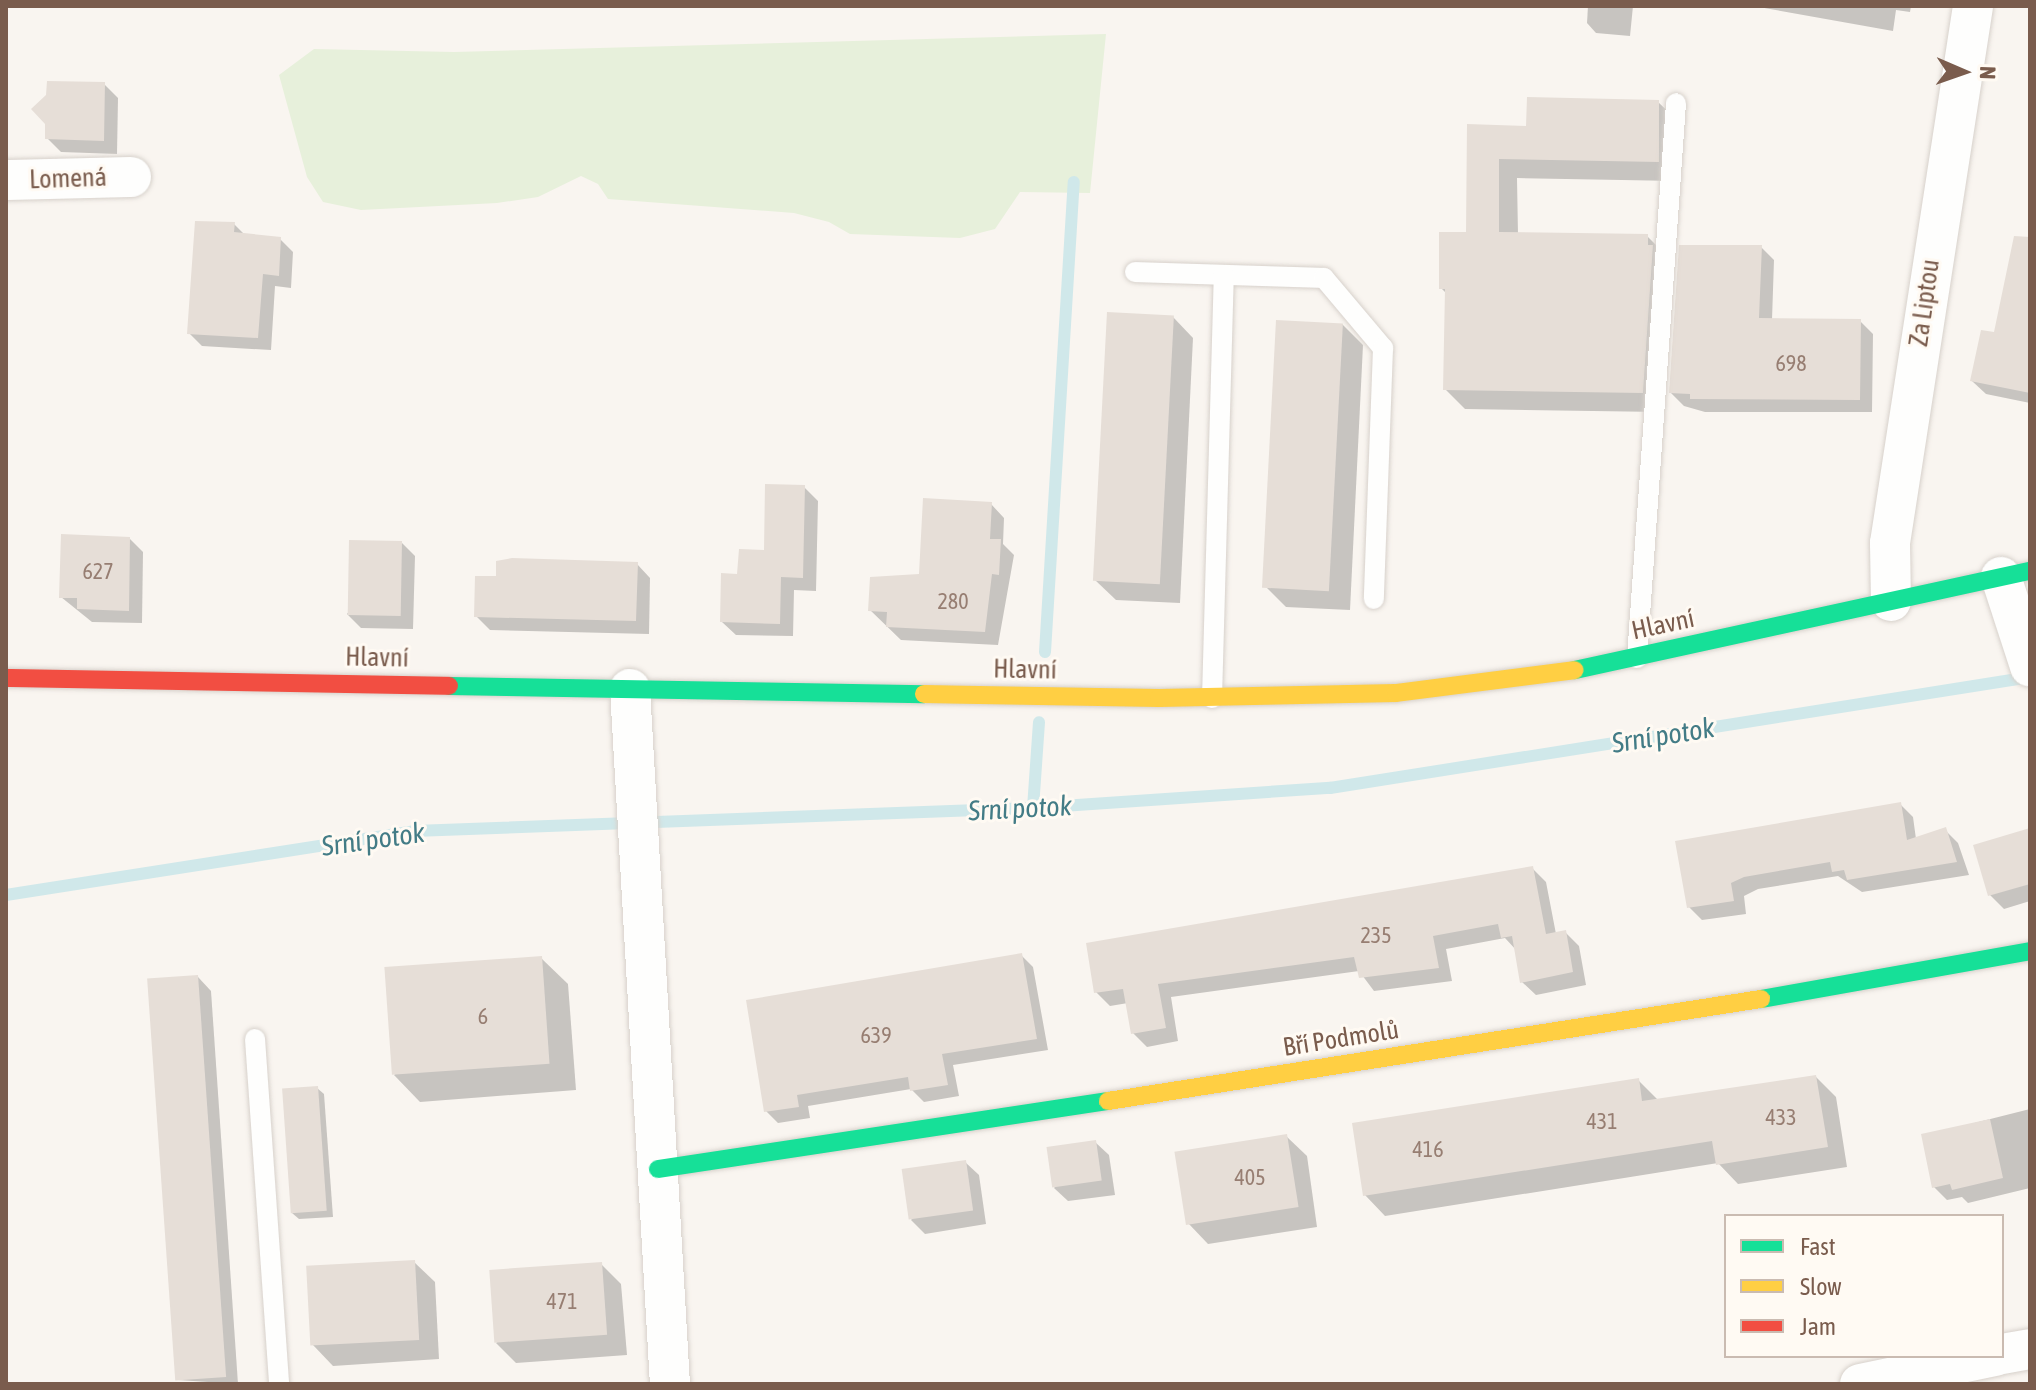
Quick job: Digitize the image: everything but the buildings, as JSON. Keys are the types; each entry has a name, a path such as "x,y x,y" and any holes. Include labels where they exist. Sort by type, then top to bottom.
{"street":[{"name":"Za Liptou","path":"1891,601 1890,543 1973,6"},
{"name":"Lomená","path":"6,180 131,177"},
{"name":"Hlavní","path":"6,678 1212,698 1453,688 1637,658 2016,574"},
{"path":"2016,574 2029,664"},
{"path":"630,689 635,828 670,1384"},
{"name":"Bří Podmolů","path":"658,1169 1641,1020 2030,951"},
{"path":"2004,1354 2030,1349"},
{"path":"1860,1384 1985,1358"}],"lane":[{"path":"1637,658 1676,103"},
{"path":"1135,272 1324,278 1383,348 1374,599"},
{"path":"1212,698 1224,275"},
{"path":"255,1039 279,1384"}],"green space":[{"path":"1106,34 1090,193 1020,192 995,229 960,238 850,234 829,222 794,213 608,199 598,184 581,176 538,197 497,203 361,210 323,202 307,177 279,75 314,49 454,52"}],"waterway":[{"path":"1045,652 1074,182"},
{"name":"Srní potok","path":"6,895 414,831 1033,808 1330,788 2030,677"},
{"path":"1033,808 1039,722"}],"traffic: fast":[{"path":"1575,670 2030,571"},
{"path":"449,686 924,694"},
{"path":"1761,999 2030,951"},
{"path":"658,1169 1108,1101"}],"traffic: slow":[{"path":"924,694 1159,698 1396,693 1575,670"},
{"path":"1108,1101 1761,999"}],"traffic: jam":[{"path":"6,678 449,686"}]}
